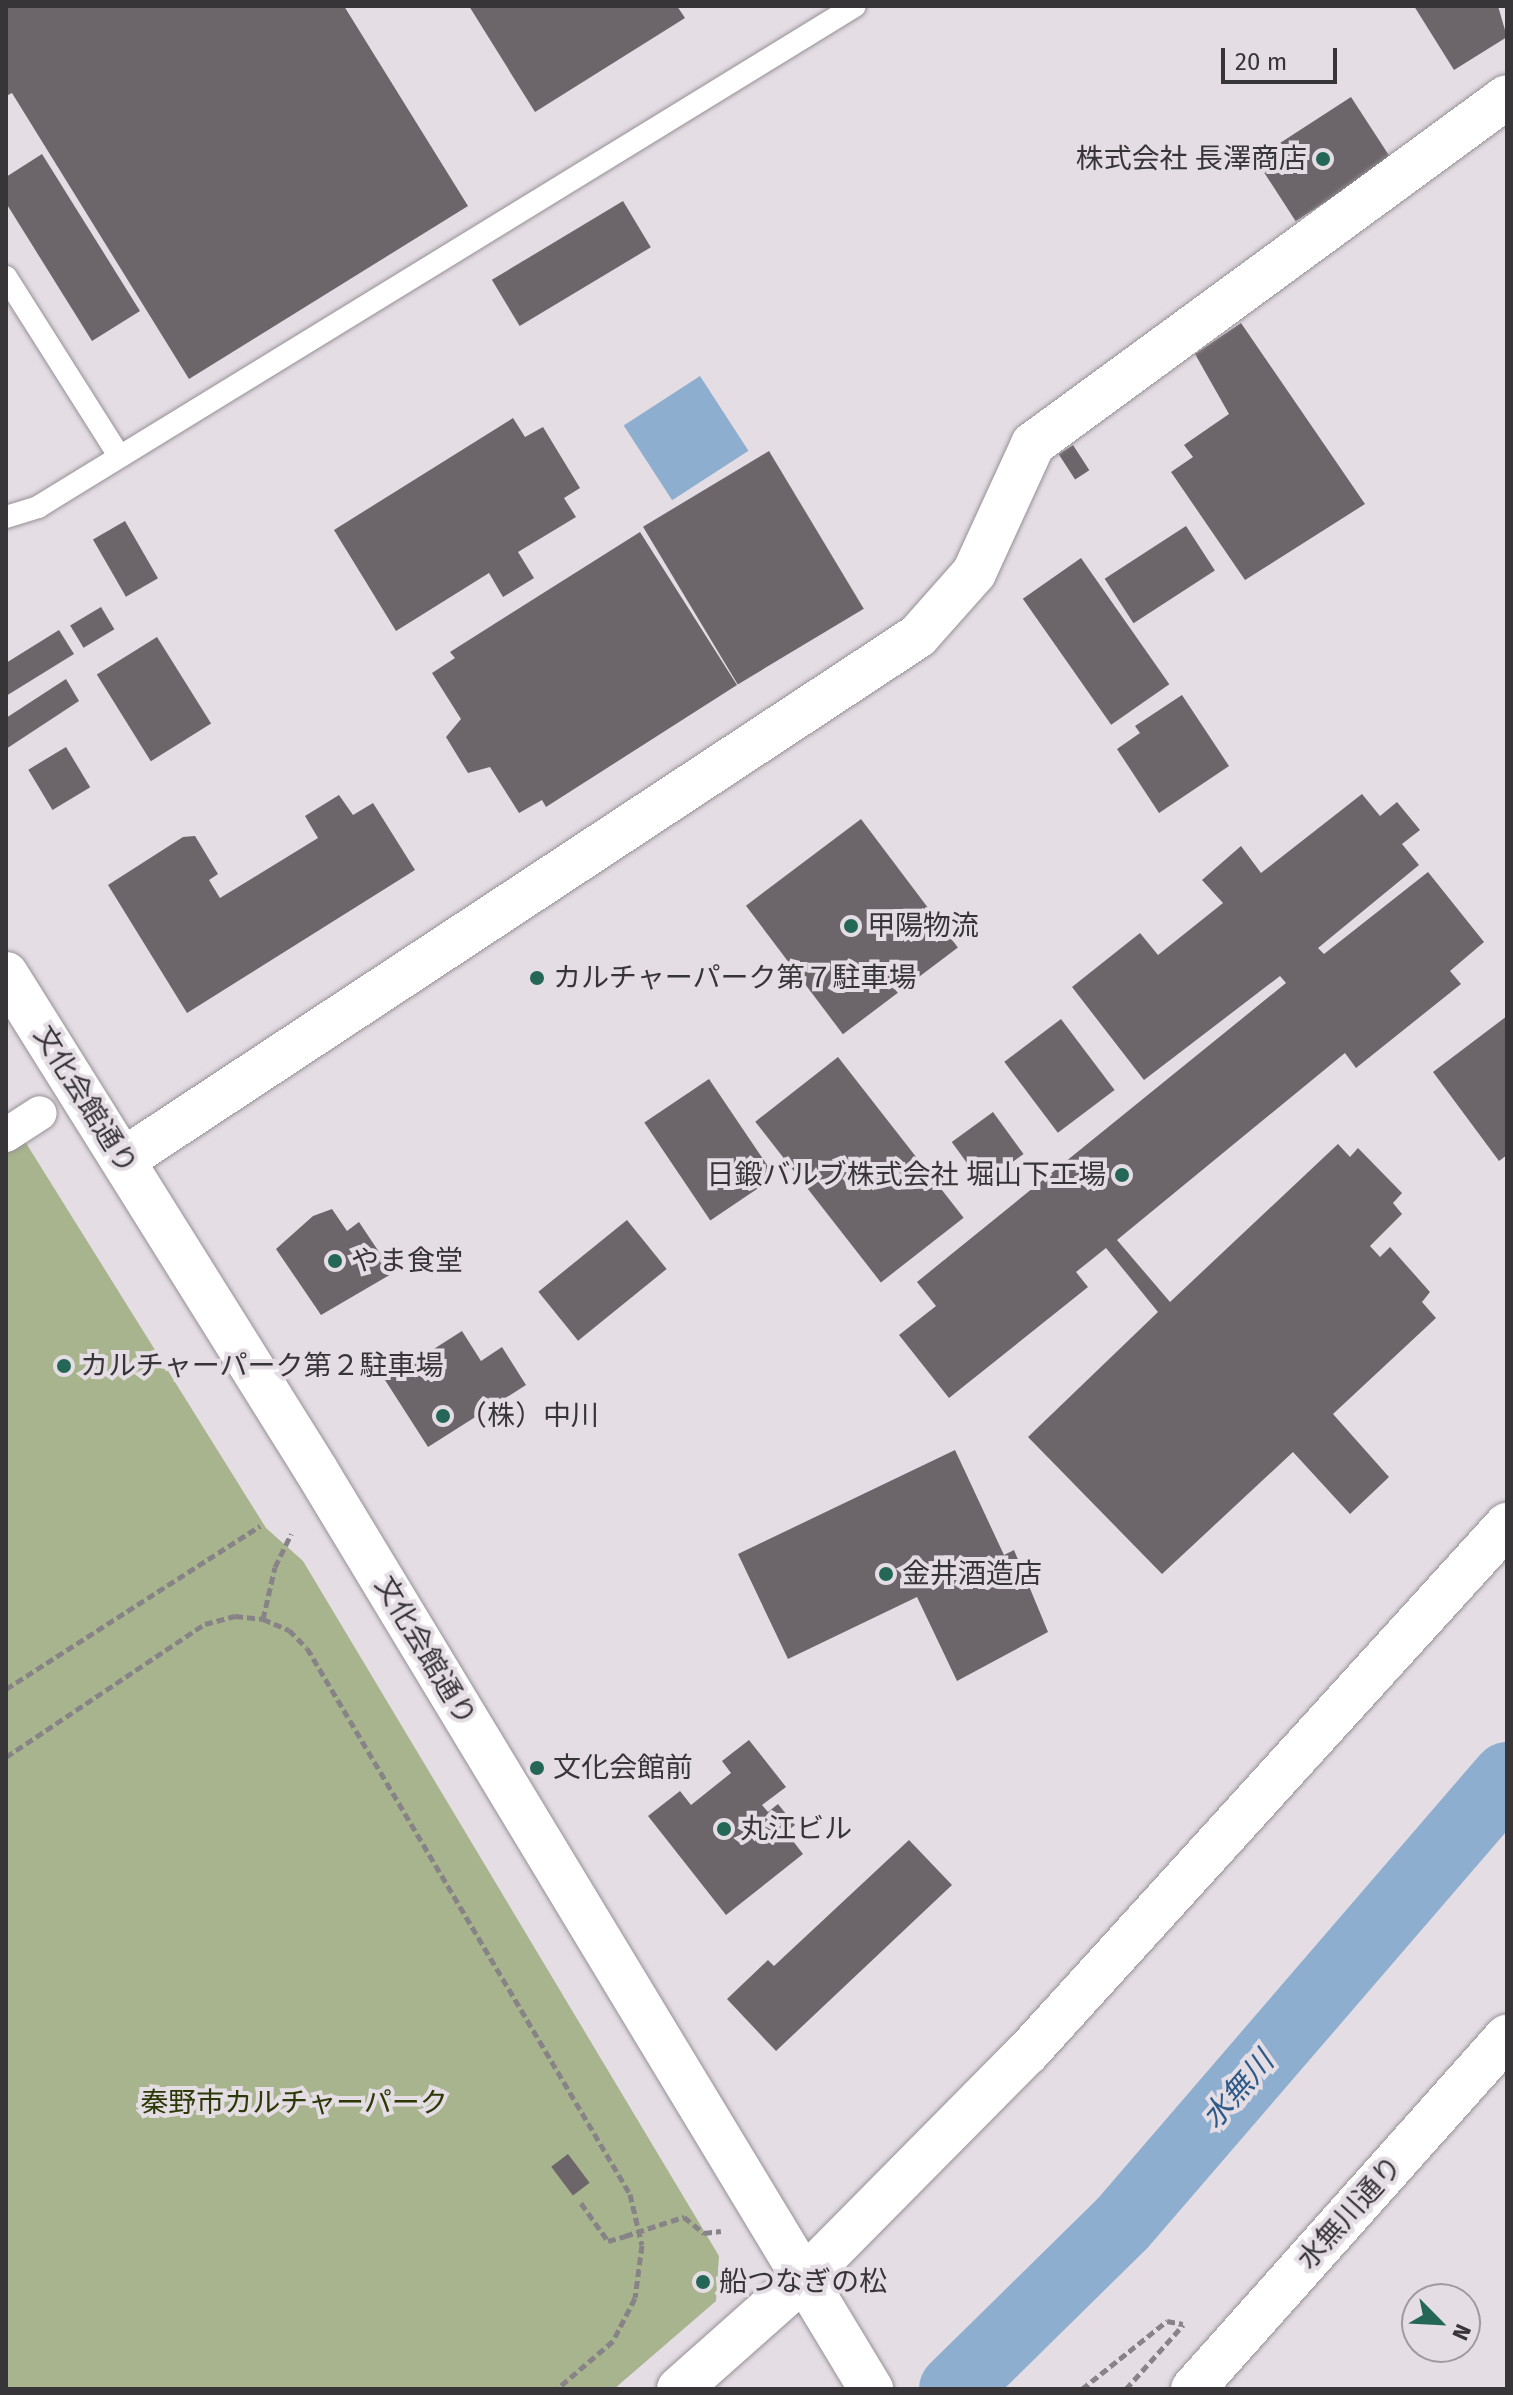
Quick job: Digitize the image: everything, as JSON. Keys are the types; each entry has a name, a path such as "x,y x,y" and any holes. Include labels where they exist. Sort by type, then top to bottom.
{"street":[{"path":"123,1160 918,636 974,573 1033,444 1507,97"},
{"name":"文化会館通り","path":"6,974 123,1160 871,2389"},
{"path":"6,1135 40,1113"},
{"path":"679,2389 803,2279 1027,2053 1507,1525"},
{"name":"水無川通り","path":"1193,2389 1507,2036"}],"lane":[{"path":"6,517 38,507 118,454 855,6"},
{"path":"6,277 118,454"}],"path":[{"path":"6,1689 260,1526"},
{"path":"263,1619 275,1567 291,1534"},
{"path":"6,1757 205,1624 235,1616 263,1619 289,1630 307,1648 630,2194 642,2245 635,2298 613,2341 557,2389"},
{"path":"581,2203 608,2241 684,2217 704,2233 721,2231"},
{"path":"1082,2389 1167,2321 1183,2324 1126,2389"}],"green space":[{"name":"秦野市カルチャーパーク","path":"6,1111 266,1528 303,1561 719,2256 716,2301 614,2389 6,2389"}],"water":[{"path":"700,376 748,451 672,500 624,426"}],"building":[{"path":"6,6 344,6 468,206 189,379 12,93 6,96"},
{"path":"469,6 677,6 685,18 535,112"},
{"path":"1414,6 1498,6 1507,37 1454,70"},
{"name":"株式会社 長澤商店","path":"1351,97 1391,159 1296,221 1255,159"},
{"path":"42,154 140,311 92,341 6,203 6,177"},
{"path":"623,201 651,247 520,326 492,280"},
{"path":"1241,323 1365,504 1245,580 1171,472 1193,457 1184,445 1229,414 1195,354"},
{"path":"513,418 525,437 543,427 580,488 564,498 576,517 518,552 534,578 503,597 489,573 396,631 334,530"},
{"path":"1073,445 1089,470 1075,479 1059,454"},
{"path":"769,451 864,609 738,684 643,527"},
{"path":"125,521 158,578 126,597 93,540"},
{"path":"1186,526 1215,570 1134,623 1105,579"},
{"path":"640,532 737,685 546,807 542,800 519,813 490,767 468,773 446,737 461,719 432,673 455,658 450,652"},
{"path":"1081,558 1169,684 1111,725 1023,599"},
{"path":"101,607 114,629 84,648 70,626"},
{"path":"59,630 74,654 6,696 6,663"},
{"path":"157,637 211,724 151,761 97,675"},
{"path":"66,679 79,701 6,749 6,718"},
{"path":"1182,695 1229,766 1159,813 1117,749 1140,733 1135,726"},
{"path":"66,747 90,787 52,810 28,770"},
{"name":"日鍛バルブ株式会社 堀山下工場","path":"1362,794 1380,816 1397,802 1420,830 1402,844 1419,865 1318,948 1324,954 1428,872 1484,942 1450,971 1461,984 1356,1068 1345,1053 1117,1240 1170,1302 1338,1144 1350,1157 1358,1148 1402,1193 1393,1203 1402,1214 1370,1246 1380,1257 1390,1247 1430,1292 1422,1302 1436,1318 1333,1414 1389,1477 1350,1514 1293,1452 1162,1574 1028,1437 1158,1312 1106,1248 1076,1272 1088,1287 949,1398 899,1335 936,1306 917,1282 1286,983 1280,976 1144,1080 1072,987 1140,933 1158,955 1223,903 1202,880 1241,846 1261,873"},
{"path":"339,795 353,815 373,803 415,870 187,1013 108,885 183,837 195,836 218,874 209,880 220,898 318,838 305,816"},
{"name":"甲陽物流","path":"861,819 958,948 843,1034 746,906"},
{"path":"1507,1016 1507,1155 1499,1161 1433,1072"},
{"path":"1061,1019 1115,1090 1058,1133 1004,1062"},
{"path":"838,1057 964,1218 881,1282 755,1122"},
{"path":"709,1079 775,1177 710,1220 644,1123"},
{"path":"993,1112 1024,1154 982,1184 952,1142"},
{"name":"やま食堂","path":"332,1209 347,1231 359,1222 393,1273 321,1315 276,1249 313,1216"},
{"path":"627,1220 667,1269 578,1341 538,1292"},
{"name":"（株）中川","path":"462,1331 481,1361 502,1347 526,1385 428,1447 385,1380"},
{"name":"金井酒造店","path":"955,1450 1004,1555 1014,1550 1048,1632 957,1681 917,1597 788,1659 738,1554"},
{"name":"丸江ビル","path":"749,1740 786,1787 762,1805 768,1812 778,1804 795,1825 786,1832 803,1854 726,1915 648,1816 680,1791 691,1805 731,1773 722,1761"},
{"path":"909,1840 952,1885 776,2051 727,1999 768,1960 774,1966"},
{"path":"568,2154 590,2183 573,2195 551,2167"}],"waterway":[{"name":"水無川","path":"954,2389 1122,2224 1507,1777"}],"place":[{"name":"株式会社 長澤商店","path":"1323,159"},
{"name":"甲陽物流","path":"851,926"},
{"name":"カルチャーパーク第７駐車場","path":"537,978"},
{"name":"日鍛バルブ株式会社 堀山下工場","path":"1122,1175"},
{"name":"やま食堂","path":"335,1261"},
{"name":"カルチャーパーク第２駐車場","path":"64,1366"},
{"name":"（株）中川","path":"443,1416"},
{"name":"金井酒造店","path":"886,1574"},
{"name":"文化会館前","path":"537,1768"},
{"name":"丸江ビル","path":"724,1829"},
{"name":"船つなぎの松","path":"703,2282"}]}
